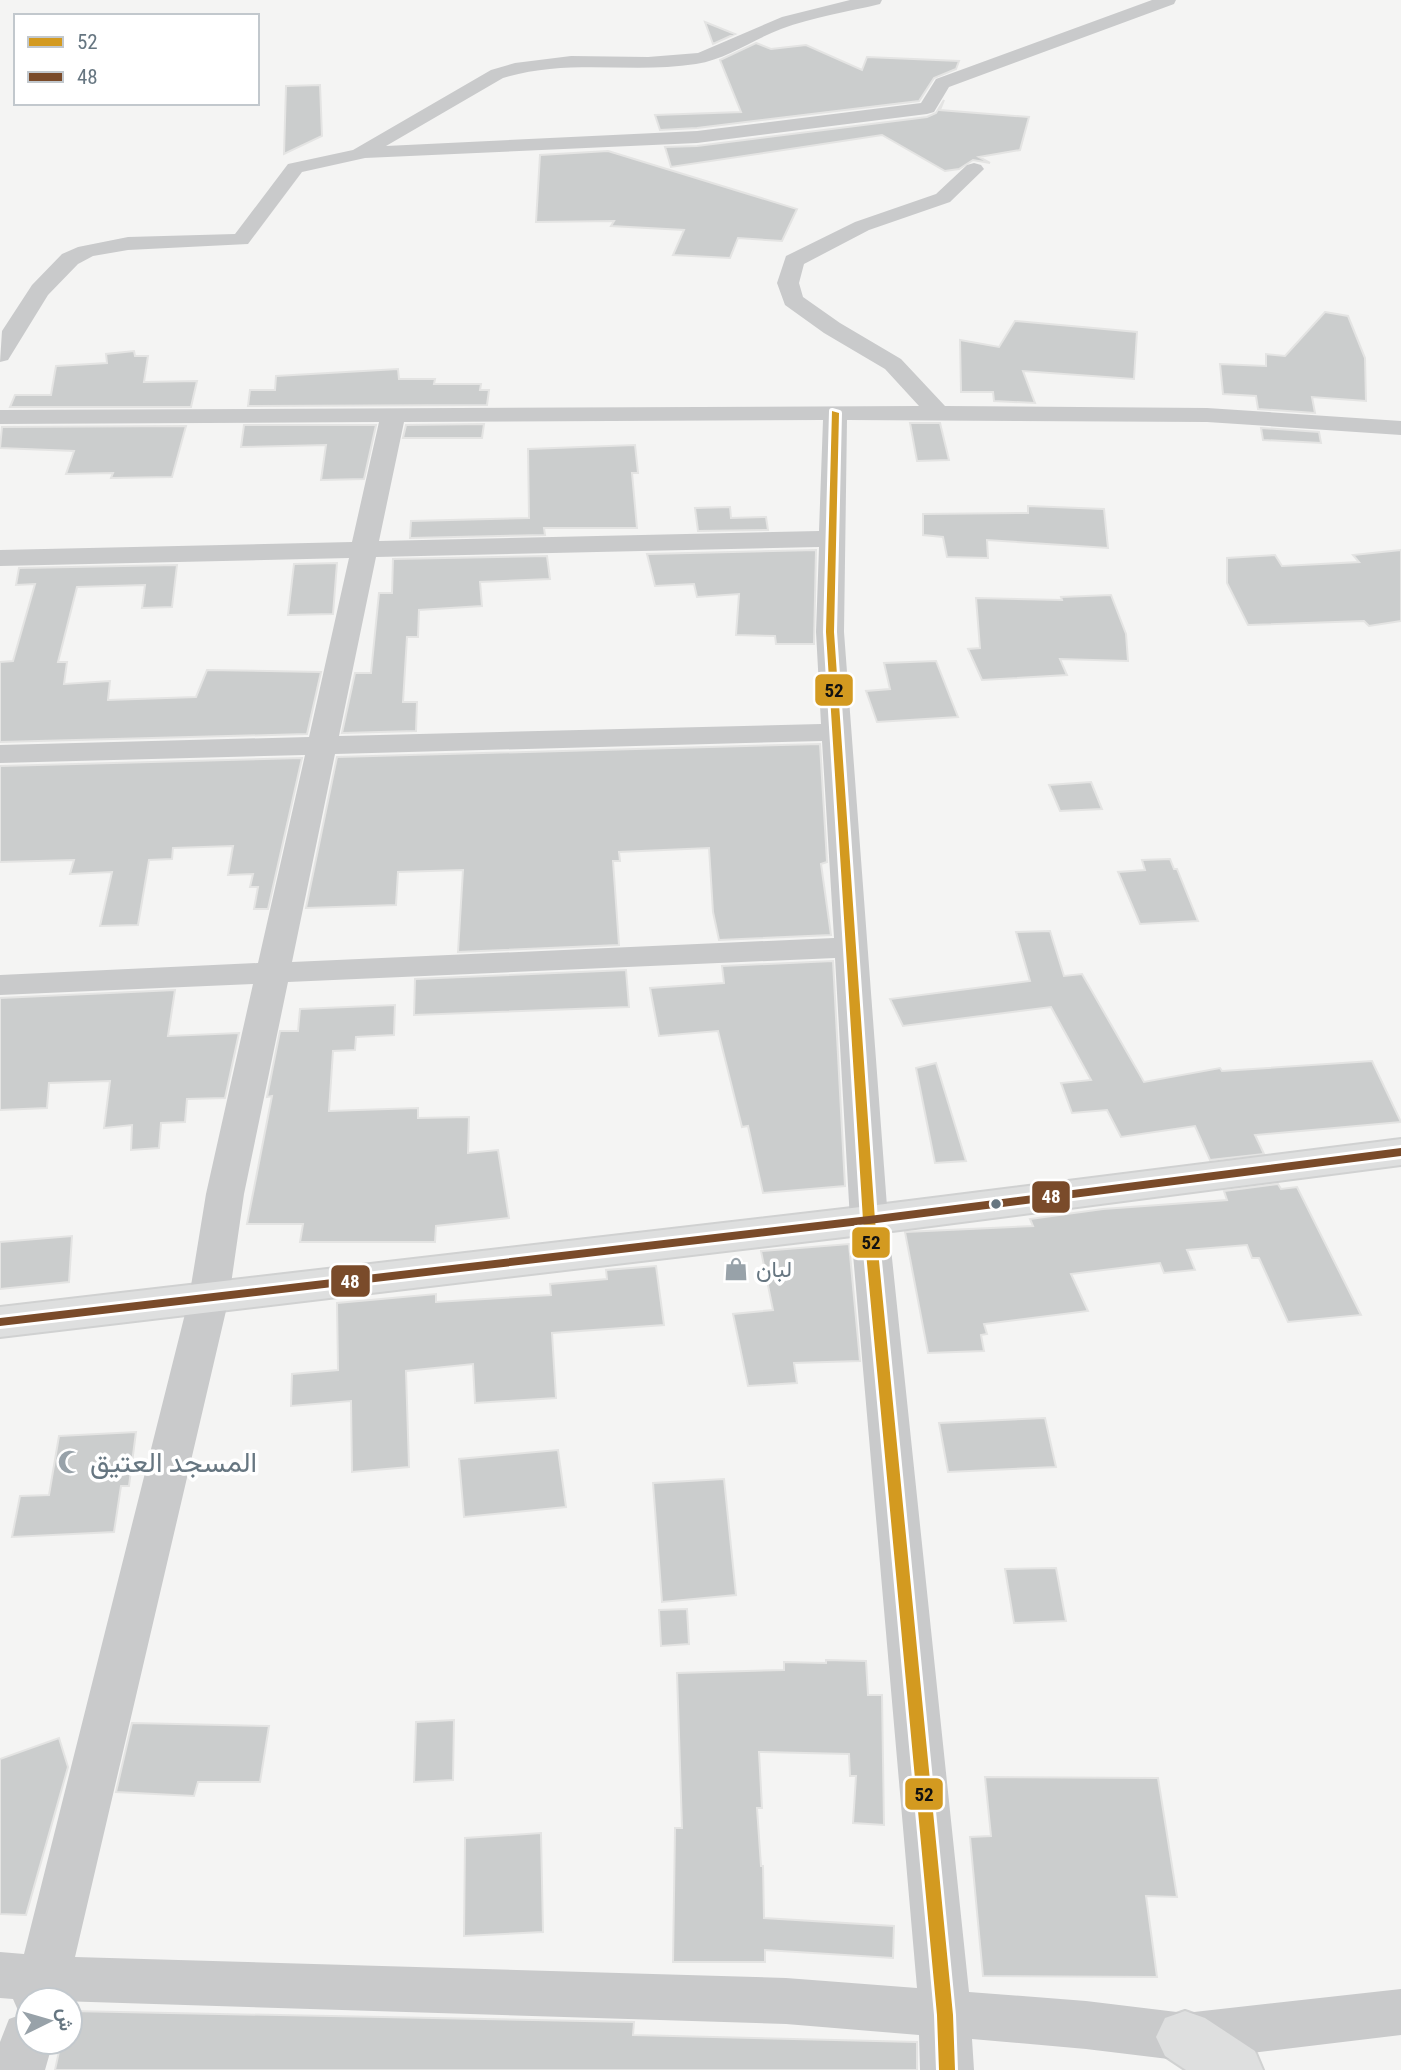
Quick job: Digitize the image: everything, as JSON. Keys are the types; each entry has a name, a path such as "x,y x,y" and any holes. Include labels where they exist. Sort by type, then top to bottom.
{"main road":[{"path":"0,1322 869,1220 1401,1152"},
{"path":"1185,2037 1234,2070"}],"street":[{"path":"359,154 497,74 518,66 700,57 777,25 821,11 874,0"},
{"path":"0,355 19,318 70,259 105,246 241,240 295,169 359,154 697,137 927,108 942,83 1168,0"},
{"path":"939,414 893,364 832,328 793,300 788,283 794,261 862,226 943,198 974,169"},
{"path":"835,413 830,632 869,1220 945,2015 947,2070"},
{"path":"0,417 835,413 1207,415 1401,428"},
{"path":"393,415 225,1194 209,1298 28,1985 786,2001 1086,2025 1185,2037 1401,2012"},
{"path":"0,558 832,539"},
{"path":"0,754 837,732"},
{"path":"0,985 851,947"}],"building":[{"path":"705,22 735,34 713,44"},
{"path":"756,43 771,49 806,45 862,70 867,57 959,61 956,69 934,78 919,101 697,128 660,130 655,115 741,112 720,60"},
{"path":"320,85 322,136 284,154 286,86"},
{"path":"944,100 940,110 1029,117 1020,150 979,157 990,163 973,160 959,169 945,171 882,135 671,167 665,147 697,146 927,117 936,113"},
{"path":"608,151 797,209 782,241 738,238 730,258 673,255 684,230 611,226 614,221 536,222 540,155"},
{"path":"1325,312 1348,316 1365,358 1366,401 1312,397 1315,413 1258,409 1256,396 1223,394 1220,364 1266,366 1266,354 1285,356"},
{"path":"1015,321 1137,332 1134,379 1023,371 1035,403 994,401 993,392 961,392 960,340 999,347"},
{"path":"134,351 135,356 148,356 144,382 197,381 191,407 10,407 15,395 51,395 56,366 107,363 106,354"},
{"path":"398,369 399,379 435,379 434,384 481,384 480,390 489,390 487,405 248,406 250,390 275,390 276,376"},
{"path":"910,423 940,423 949,460 917,461"},
{"path":"484,424 482,438 403,438 406,425"},
{"path":"244,425 376,425 364,479 321,480 326,445 241,447"},
{"path":"186,426 172,477 111,478 113,473 66,474 74,451 0,448 2,427"},
{"path":"1261,428 1319,432 1321,443 1263,440"},
{"path":"635,445 638,473 632,473 637,528 544,528 545,535 410,538 411,521 529,518 528,449"},
{"path":"1028,506 1104,509 1108,548 987,540 988,558 947,557 943,537 923,535 923,514 1028,513"},
{"path":"730,507 731,518 766,517 768,530 698,531 695,508"},
{"path":"816,550 814,644 776,644 775,636 736,635 739,594 697,597 694,584 655,586 647,554"},
{"path":"1401,550 1401,621 1369,626 1364,621 1248,625 1227,583 1227,558 1275,555 1282,566 1359,562 1353,555"},
{"path":"547,556 550,579 480,582 482,606 419,610 418,637 407,637 403,702 417,702 416,731 342,733 355,673 371,673 379,593 392,593 393,559"},
{"path":"337,563 333,614 288,615 294,564"},
{"path":"177,565 172,607 142,608 145,585 77,587 58,662 67,662 64,684 110,681 108,700 196,697 207,670 321,672 307,734 0,742 0,662 13,661 35,584 16,585 19,568"},
{"path":"1111,595 1126,634 1128,661 1060,659 1067,675 982,680 968,649 980,648 976,598 1062,600 1061,597"},
{"path":"936,661 958,717 877,722 866,691 890,689 884,663"},
{"path":"820,744 827,862 821,864 831,935 719,940 713,912 709,848 619,852 620,861 613,861 619,945 458,952 463,870 398,872 396,905 306,908 337,757"},
{"path":"302,758 268,909 254,909 258,887 250,887 253,874 228,875 233,846 173,848 172,859 149,860 138,925 100,926 112,872 70,874 74,860 0,862 0,766"},
{"path":"1091,782 1102,809 1060,811 1049,785"},
{"path":"1170,859 1174,869 1177,869 1198,921 1140,924 1118,872 1145,870 1142,860"},
{"path":"1050,931 1064,976 1082,974 1144,1082 1220,1068 1222,1071 1372,1061 1401,1122 1255,1135 1264,1154 1210,1160 1195,1126 1121,1137 1107,1110 1072,1113 1061,1083 1091,1080 1051,1007 903,1026 890,999 1030,981 1016,932"},
{"path":"833,961 845,1186 763,1193 748,1126 742,1127 718,1031 659,1036 650,988 724,983 722,966"},
{"path":"626,970 629,1007 414,1015 415,979"},
{"path":"175,990 168,1036 239,1033 225,1098 187,1099 185,1122 161,1123 159,1148 131,1150 132,1125 104,1128 110,1081 49,1083 47,1108 0,1110 0,998"},
{"path":"395,1005 394,1035 356,1037 355,1050 333,1051 329,1111 418,1108 418,1118 469,1117 468,1153 498,1150 509,1218 436,1226 435,1242 300,1242 303,1224 247,1224 272,1096 267,1097 280,1031 298,1031 300,1009"},
{"path":"936,1063 966,1161 935,1163 916,1068"},
{"path":"1278,1184 1281,1189 1297,1187 1361,1315 1288,1322 1259,1258 1252,1258 1247,1245 1187,1250 1195,1270 1164,1273 1160,1263 1071,1274 1088,1311 984,1324 987,1334 981,1335 984,1351 928,1353 905,1232 1033,1226 1030,1219 1103,1209 1227,1200 1224,1191"},
{"path":"72,1236 69,1282 0,1289 0,1242"},
{"path":"849,1244 860,1361 794,1363 797,1383 748,1386 733,1314 773,1310 761,1251"},
{"path":"656,1266 664,1325 552,1333 556,1398 475,1403 473,1364 406,1371 409,1467 352,1472 351,1401 291,1406 292,1374 338,1370 337,1303 436,1294 436,1302 551,1295 550,1284 607,1279 606,1270"},
{"path":"1045,1418 1056,1467 948,1472 939,1423"},
{"path":"136,1432 129,1486 121,1486 114,1532 12,1537 20,1496 49,1495 59,1436"},
{"path":"558,1450 566,1507 464,1517 459,1459"},
{"path":"724,1479 736,1595 662,1602 653,1483"},
{"path":"1056,1568 1066,1621 1014,1623 1005,1569"},
{"path":"687,1609 689,1644 661,1646 659,1610"},
{"path":"826,1660 866,1661 868,1695 882,1695 884,1825 853,1823 856,1776 850,1776 849,1754 759,1752 762,1808 757,1808 763,1866 764,1918 894,1926 893,1958 765,1950 765,1962 673,1962 675,1828 682,1828 677,1673 784,1670 784,1662 826,1663"},
{"path":"454,1720 453,1780 414,1782 416,1722"},
{"path":"132,1723 269,1726 260,1782 198,1782 194,1796 116,1792"},
{"path":"59,1738 68,1767 26,1915 0,1914 0,1759"},
{"path":"985,1777 1158,1778 1177,1897 1146,1896 1157,1977 983,1976 970,1837 991,1836"},
{"path":"541,1833 543,1932 464,1936 465,1838"},
{"path":"84,2011 634,2022 633,2035 917,2042 917,2070 55,2070 58,2056 84,2056"}],"transit line":[{"name":"52","path":"835,413 830,632 869,1220 945,2015 947,2070"},
{"name":"48","path":"0,1322 869,1220 1401,1152"}],"place":[{"name":"لبان","path":"736,1269"},
{"name":"المسجد العتيق","path":"70,1462"}]}
